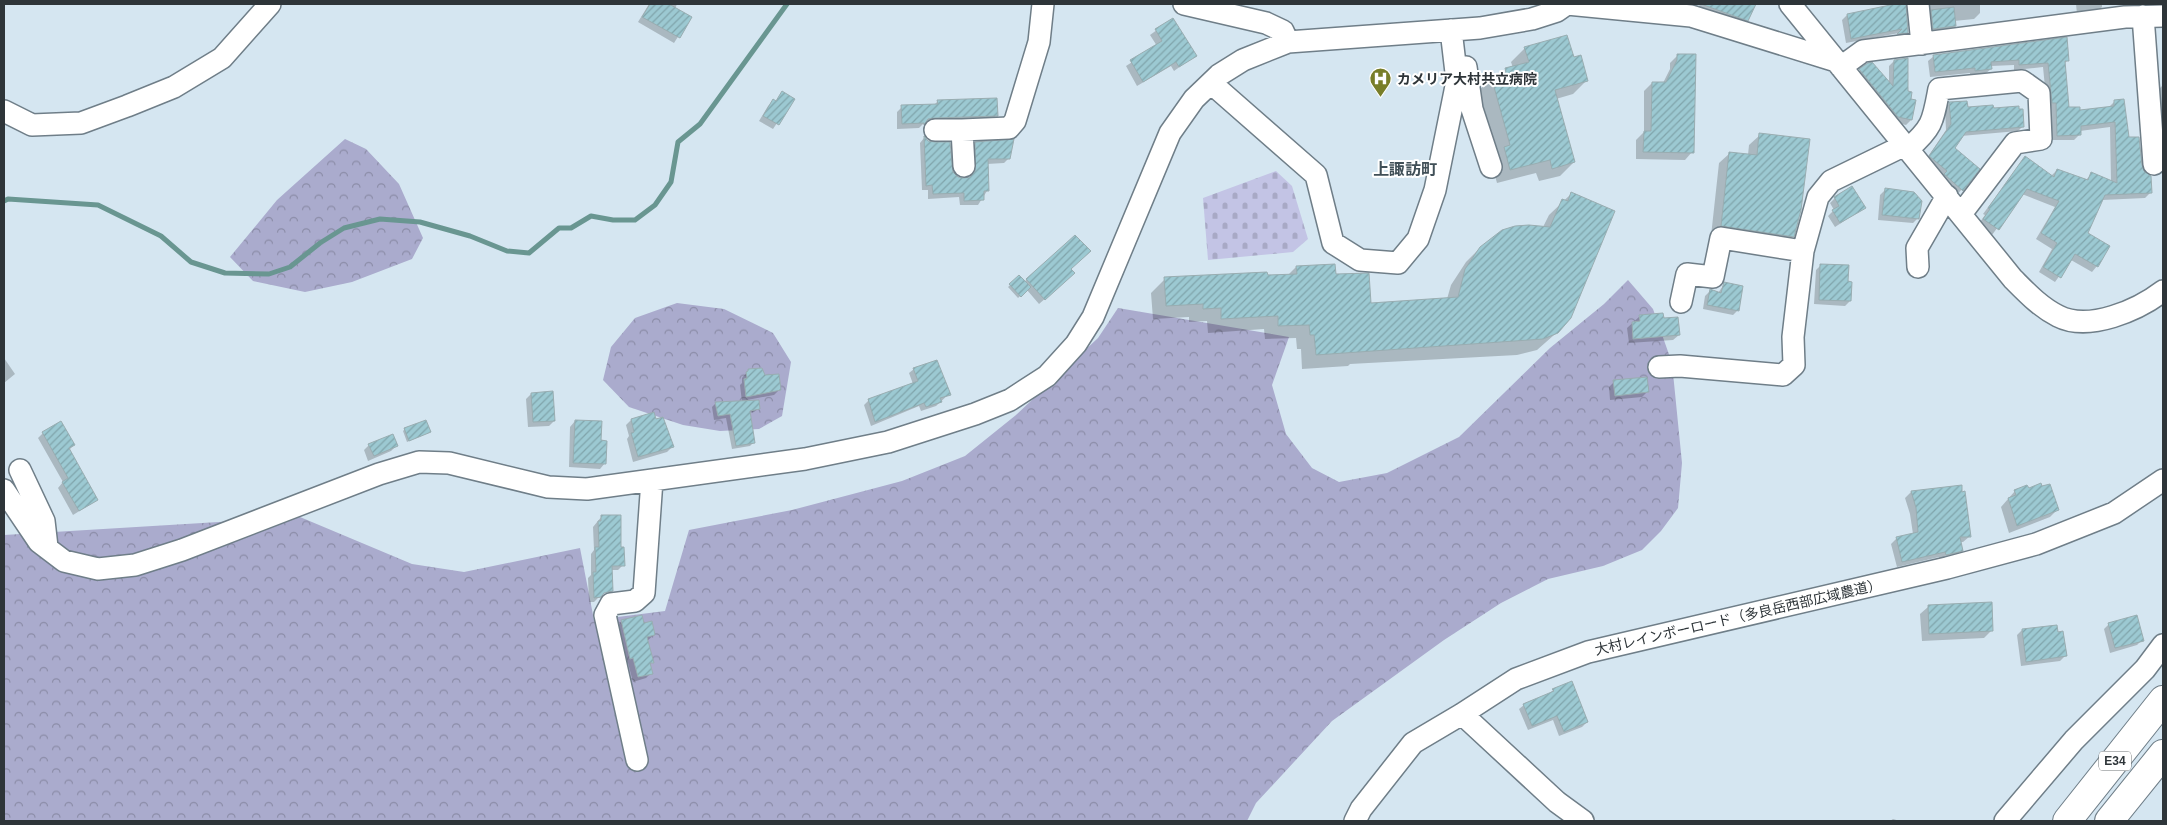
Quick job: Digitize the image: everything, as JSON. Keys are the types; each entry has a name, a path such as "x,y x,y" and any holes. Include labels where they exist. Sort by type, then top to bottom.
{"highway":[{"name":"E34","path":"2067,821 2163,700"},
{"name":"E34","path":"2109,821 2163,754"}],"street":[{"path":"4,111 32,125 81,123 127,106 174,87 222,58 270,4"},
{"path":"935,130 1010,128 1015,121 1038,42 1043,4"},
{"path":"1184,4 1266,23 1283,31 1288,42"},
{"path":"1790,4 2013,279 2036,302 2060,317 2087,321 2120,315 2163,291"},
{"path":"1918,4 1922,44"},
{"path":"4,490 39,542 64,561 98,569 135,565 182,550 379,474 419,462 449,463 548,487 587,489 805,459 888,442 974,414 1010,400 1047,376 1076,344 1093,317 1170,133 1194,99 1218,75 1243,60 1288,42 1455,30 1532,19 1560,6 1691,16 1839,64 1863,51 2138,13 2154,164"},
{"path":"1211,83 1316,175 1333,243 1360,260 1398,263 1418,240 1435,190 1458,81 1455,30"},
{"path":"1455,30 1472,109 1492,167"},
{"path":"1659,367 1680,366 1783,375 1794,365 1792,337 1803,251 1818,197 1831,181 1906,147 1926,133 1934,116 1939,89 2022,81 2040,93 2041,139 2015,143 1962,214"},
{"path":"962,130 964,166"},
{"path":"1918,267 1917,248 1947,196"},
{"path":"1682,302 1687,274 1713,277 1721,238 1803,251"},
{"path":"20,470 44,521 47,548"},
{"path":"637,760 605,615 611,604 635,601 644,593 652,480"},
{"name":"大村レインボーロード（多良岳西部広域農道）","path":"1355,821 1413,743 1516,679 1588,652 1947,568 2036,544 2114,513 2163,480"},
{"path":"2005,821 2074,740 2145,669 2163,645"},
{"path":"1462,714 1557,802 1583,821"}],"green space":[{"path":"345,139 366,149 399,184 423,238 412,259 352,282 305,292 253,281 230,257 277,200"},
{"path":"1276,171 1292,186 1308,239 1293,252 1208,260 1203,198"},
{"path":"1628,280 1653,309 1672,363 1682,463 1678,508 1661,531 1642,550 1603,566 1548,579 1501,603 1444,640 1332,721 1256,803 1247,821 4,821 4,535 300,517 412,564 464,572 580,548 594,620 665,611 689,530 792,510 902,481 965,456 1016,415 1098,338 1118,308 1289,337 1272,385 1286,434 1312,468 1339,482 1387,473 1459,437 1550,348 1604,304"},
{"path":"677,303 724,309 773,333 791,362 782,416 759,429 720,431 683,425 629,407 603,380 611,347 635,318"}],"building":[{"path":"650,4 669,4 692,17 680,38 642,17"},
{"path":"1701,4 1756,4 1748,21"},
{"path":"1895,4 1906,4 1908,33 1897,34 1902,29 1851,39 1847,14"},
{"path":"1954,7 1956,26 1933,29 1931,10"},
{"path":"1173,18 1197,56 1179,67 1176,62 1143,82 1130,60 1162,41 1155,29"},
{"path":"1567,35 1574,57 1581,55 1588,81 1555,90 1575,162 1552,169 1550,160 1510,170 1504,147 1510,145 1491,76 1506,72 1505,68 1529,62 1524,47"},
{"path":"2067,37 2069,61 2065,61 2069,107 2080,107 2080,110 2114,106 2114,100 2124,99 2129,137 2139,137 2142,165 2144,171 2151,176 2152,193 2105,195 2088,233 2110,246 2098,267 2075,254 2061,278 2043,267 2057,243 2041,233 2059,201 2027,189 1999,230 1983,219 1990,209 1988,208 2025,156 2054,177 2057,169 2088,180 2091,172 2117,183 2115,122 2081,126 2081,135 2057,136 2056,103 2052,103 2048,63 2019,65 2019,60 1991,62 1992,69 1975,71 1975,68 1935,72 1933,55"},
{"path":"1677,54 1696,54 1694,153 1643,152 1644,131 1651,131 1652,82 1666,82 1677,60"},
{"path":"1908,58 1908,91 1912,92 1911,99 1916,100 1912,120 1898,117 1859,69 1872,62 1893,86 1894,60"},
{"path":"782,91 795,99 779,125 763,116 773,99 776,101"},
{"path":"997,98 998,116 935,118 928,119 924,125 924,123 902,124 901,105 938,104 937,100"},
{"path":"1967,101 1968,107 1993,105 1994,108 2019,106 2019,109 2023,109 2024,127 1966,132 1955,148 1980,169 1963,191 1944,174 1947,171 1929,156 1951,124 1949,102"},
{"path":"1759,133 1810,139 1801,210 1794,237 1721,226 1729,152 1757,155"},
{"path":"924,136 928,141 950,142 953,172 958,177 964,178 970,177 975,171 975,142 1014,139 1010,159 988,159 989,191 984,191 984,200 964,201 964,193 933,194 932,185 926,186"},
{"path":"1852,186 1866,208 1840,223 1832,210 1839,206 1834,197"},
{"path":"1885,188 1914,192 1922,201 1919,219 1882,215"},
{"path":"1571,192 1615,211 1571,318 1558,333 1543,339 1316,355 1314,335 1310,335 1309,325 1278,326 1278,316 1221,319 1221,308 1203,309 1203,304 1166,306 1164,277 1267,272 1268,275 1297,274 1296,266 1335,264 1336,274 1369,273 1371,303 1458,297 1465,269 1480,247 1502,230 1515,226 1550,227 1562,199 1568,201"},
{"path":"1075,235 1091,251 1071,269 1075,273 1045,300 1026,279"},
{"path":"1820,264 1849,265 1848,281 1852,282 1851,301 1819,300"},
{"path":"1019,275 1031,287 1021,297 1009,284"},
{"path":"1724,282 1743,286 1739,311 1707,305 1710,289 1721,293"},
{"path":"1663,313 1664,318 1678,317 1680,335 1633,339 1632,322 1640,321 1639,315"},
{"path":"937,360 951,395 940,398 942,402 926,407 924,403 875,422 868,399 918,381 913,368"},
{"path":"762,368 765,375 779,374 781,390 746,397 744,379 747,378 746,372 748,369"},
{"path":"1647,377 1649,392 1615,396 1613,380"},
{"path":"553,391 555,421 533,422 531,393"},
{"path":"759,400 760,409 750,411 755,443 736,446 730,414 718,416 715,402"},
{"path":"654,412 656,419 663,417 674,447 638,457 631,433 634,432 631,419"},
{"path":"426,420 431,432 409,441 404,428"},
{"path":"575,420 602,421 601,440 607,441 606,464 573,463"},
{"path":"61,421 75,445 69,448 98,500 79,511 62,482 68,478 42,432"},
{"path":"393,434 398,446 374,456 368,444"},
{"path":"2041,483 2042,486 2050,484 2059,510 2017,526 2008,498 2016,495 2014,490 2027,485 2029,488"},
{"path":"1962,485 1962,492 1965,491 1971,537 1960,537 1963,551 1946,555 1945,552 1902,562 1896,537 1918,532 1916,508 1911,491"},
{"path":"601,515 621,515 621,547 624,547 625,566 612,566 613,591 594,598 593,572 596,572 595,547 599,547 598,521 601,521"},
{"path":"1992,602 1993,631 1929,634 1928,605"},
{"path":"642,615 644,623 652,621 655,635 647,637 654,663 650,663 653,674 638,677 633,658 630,659 621,620"},
{"path":"2137,615 2144,641 2115,648 2108,623"},
{"path":"2057,625 2058,632 2063,631 2067,656 2026,662 2022,629"},
{"path":"1572,681 1588,722 1564,732 1557,716 1532,726 1523,704"}],"waterway":[{"path":"4,201 8,199 98,205 161,236 191,262 225,273 269,274 290,267 320,243 344,228 380,219 420,222 470,236 507,251 529,253 559,228 571,228 591,216 613,220 635,220 655,205 671,182 678,142 700,124 787,4"}],"place":[{"name":"カメリア大村共立病院","path":"1381,98"}],"district":[{"name":"上諏訪町","path":"1405,169"}]}
